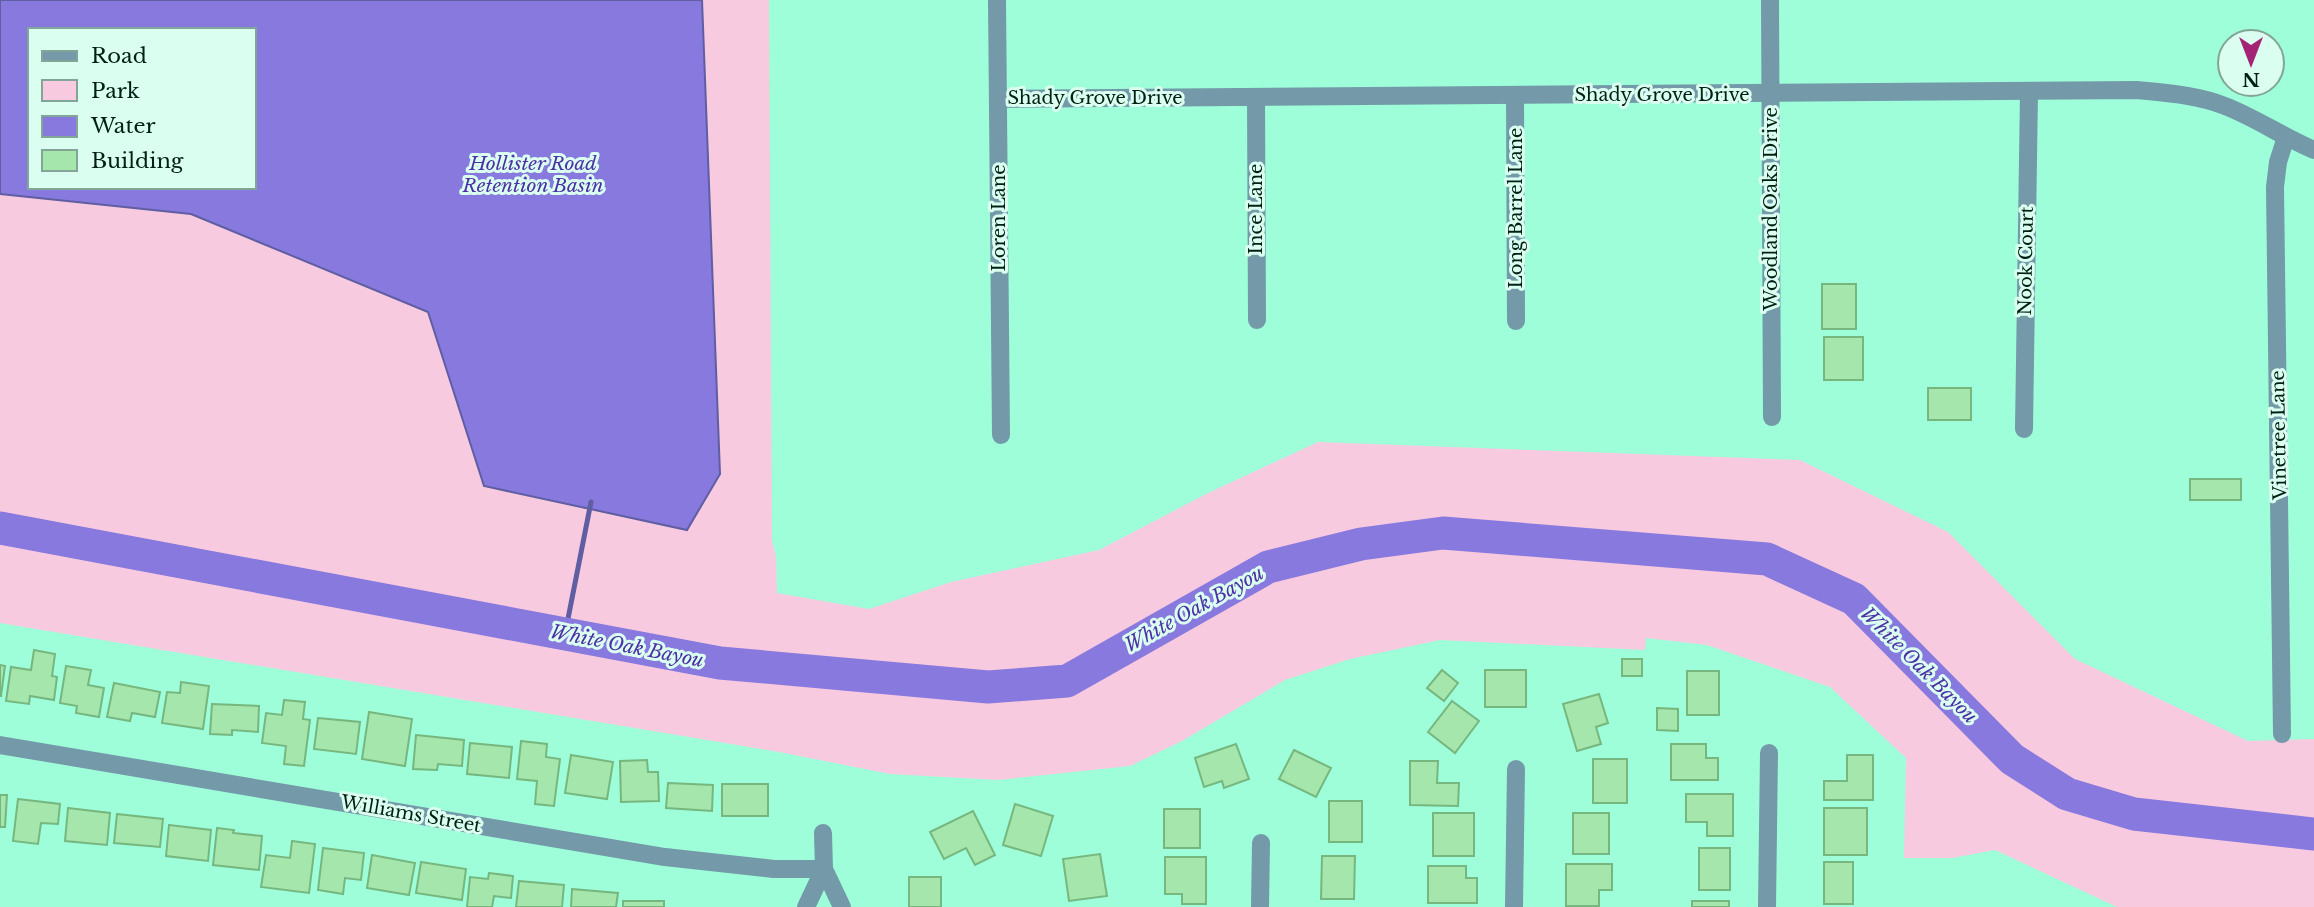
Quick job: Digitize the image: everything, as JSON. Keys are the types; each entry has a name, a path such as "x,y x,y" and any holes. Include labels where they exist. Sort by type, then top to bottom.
{"street":[{"name":"Loren Lane","path":"997,0 1001,435"},
{"name":"Woodland Oaks Drive","path":"1770,0 1772,417"},
{"name":"Shady Grove Drive","path":"999,99 2137,90 2222,104 2314,150"},
{"name":"Nook Court","path":"2024,429 2029,92"},
{"name":"Long Barrel Lane","path":"1515,95 1516,321"},
{"name":"Ince Lane","path":"1256,97 1257,320"},
{"name":"Vinetree Lane","path":"2282,734 2275,187 2278,162 2286,137"},
{"name":"Williams Street","path":"0,745 665,856 774,869 824,869"},
{"path":"1767,907 1769,753"},
{"path":"1514,907 1516,769"},
{"path":"823,834 824,869 842,907"},
{"path":"1260,907 1261,843"},
{"path":"806,907 824,869"}],"green space":[{"path":"0,0 769,0 772,540 776,557 777,593 869,609 951,582 1099,550 1206,494 1318,442 1800,460 1948,532 2075,659 2248,741 2314,739 2314,907 2117,907 1995,850 1952,858 1904,858 1906,758 1830,687 1707,645 1646,638 1645,650 1440,640 1350,659 1285,680 1182,741 1130,766 998,780 890,774 779,752 0,623"}],"water":[{"name":"Hollister Road Retention Basin","path":"0,0 702,0 720,474 687,530 484,486 428,312 191,214 0,194"}],"building":[{"path":"1822,284 1856,284 1856,329 1822,329"},
{"path":"1824,337 1863,337 1863,380 1824,380"},
{"path":"1928,388 1971,388 1971,420 1928,420"},
{"path":"2190,479 2241,479 2241,500 2190,500"},
{"path":"34,650 55,654 52,676 57,677 54,700 30,696 29,704 6,701 11,667 31,670"},
{"path":"1622,659 1642,659 1642,676 1622,676"},
{"path":"0,665 5,666 1,696 0,696"},
{"path":"66,666 91,670 88,685 104,688 99,717 76,713 77,706 60,703"},
{"path":"1442,670 1458,683 1444,701 1427,688"},
{"path":"1485,670 1526,670 1526,707 1485,707"},
{"path":"1687,671 1719,671 1719,715 1687,715"},
{"path":"181,682 209,686 203,729 162,723 167,692 180,693"},
{"path":"114,683 160,692 155,717 132,713 130,721 107,717"},
{"path":"1599,694 1608,723 1596,727 1601,744 1577,751 1563,704"},
{"path":"284,700 305,702 303,719 310,720 304,766 284,764 286,746 262,743 266,713 282,715"},
{"path":"1452,701 1479,721 1455,753 1428,732"},
{"path":"212,704 259,706 258,732 232,730 232,735 210,734"},
{"path":"1657,708 1678,709 1678,731 1657,730"},
{"path":"369,712 412,719 405,766 362,759"},
{"path":"318,718 360,722 356,754 314,749"},
{"path":"416,735 464,740 462,766 438,764 437,770 413,769"},
{"path":"521,741 547,744 546,757 560,759 554,806 535,804 537,781 517,779"},
{"path":"470,743 512,747 509,778 467,774"},
{"path":"1236,744 1249,779 1224,788 1222,781 1204,787 1195,758"},
{"path":"1671,744 1706,744 1706,758 1718,758 1718,780 1671,780"},
{"path":"1294,750 1331,768 1316,797 1279,779"},
{"path":"571,755 613,762 607,799 565,793"},
{"path":"1847,755 1873,755 1873,800 1824,800 1824,781 1847,781"},
{"path":"1593,759 1627,759 1627,803 1593,803"},
{"path":"647,760 648,772 658,772 659,801 621,802 620,761"},
{"path":"1410,761 1438,761 1437,783 1459,783 1458,806 1410,805"},
{"path":"668,783 713,785 712,811 666,808"},
{"path":"722,784 768,784 768,816 722,816"},
{"path":"1686,794 1733,794 1733,836 1707,836 1707,822 1686,822"},
{"path":"0,795 7,795 5,827 0,827"},
{"path":"18,799 60,804 58,824 41,823 38,844 13,841"},
{"path":"1329,801 1362,801 1362,842 1329,842"},
{"path":"1015,804 1053,816 1041,856 1003,845"},
{"path":"68,808 110,813 107,845 65,841"},
{"path":"1824,808 1867,808 1867,855 1824,855"},
{"path":"1164,809 1200,809 1200,848 1164,848"},
{"path":"973,811 995,855 975,865 966,848 944,859 930,832"},
{"path":"1433,813 1474,813 1474,856 1433,856"},
{"path":"1573,813 1609,813 1609,854 1573,854"},
{"path":"117,814 163,819 160,847 114,843"},
{"path":"169,825 211,830 208,861 166,856"},
{"path":"217,828 234,830 233,833 262,836 259,870 213,865"},
{"path":"292,841 315,844 309,893 261,887 266,855 290,858"},
{"path":"323,848 364,853 361,880 345,878 343,894 318,890"},
{"path":"1699,848 1730,848 1730,890 1699,890"},
{"path":"1100,854 1107,896 1069,901 1063,859"},
{"path":"372,855 415,863 409,895 367,888"},
{"path":"1322,856 1355,856 1354,899 1321,899"},
{"path":"1165,857 1206,857 1206,904 1182,904 1182,894 1165,894"},
{"path":"421,862 466,869 462,900 416,893"},
{"path":"1824,862 1853,862 1853,904 1824,904"},
{"path":"1566,864 1612,864 1612,890 1599,890 1599,906 1566,906"},
{"path":"1428,866 1466,866 1466,878 1477,878 1477,903 1428,903"},
{"path":"489,873 513,876 511,898 494,896 492,907 467,907 470,877 488,879"},
{"path":"909,877 941,877 941,907 909,907"},
{"path":"519,881 564,885 562,907 516,907"},
{"path":"572,889 618,893 616,907 571,907"},
{"path":"623,901 664,901 664,907 623,907"},
{"path":"1692,901 1729,901 1729,907 1692,907"}],"waterway":[{"path":"565,634 591,502"},
{"name":"White Oak Bayou","path":"0,528 720,663 988,687 1067,681 1268,567 1361,544 1443,533 1767,559 1854,599 2012,759 2067,794 2134,814 2314,834"}]}
